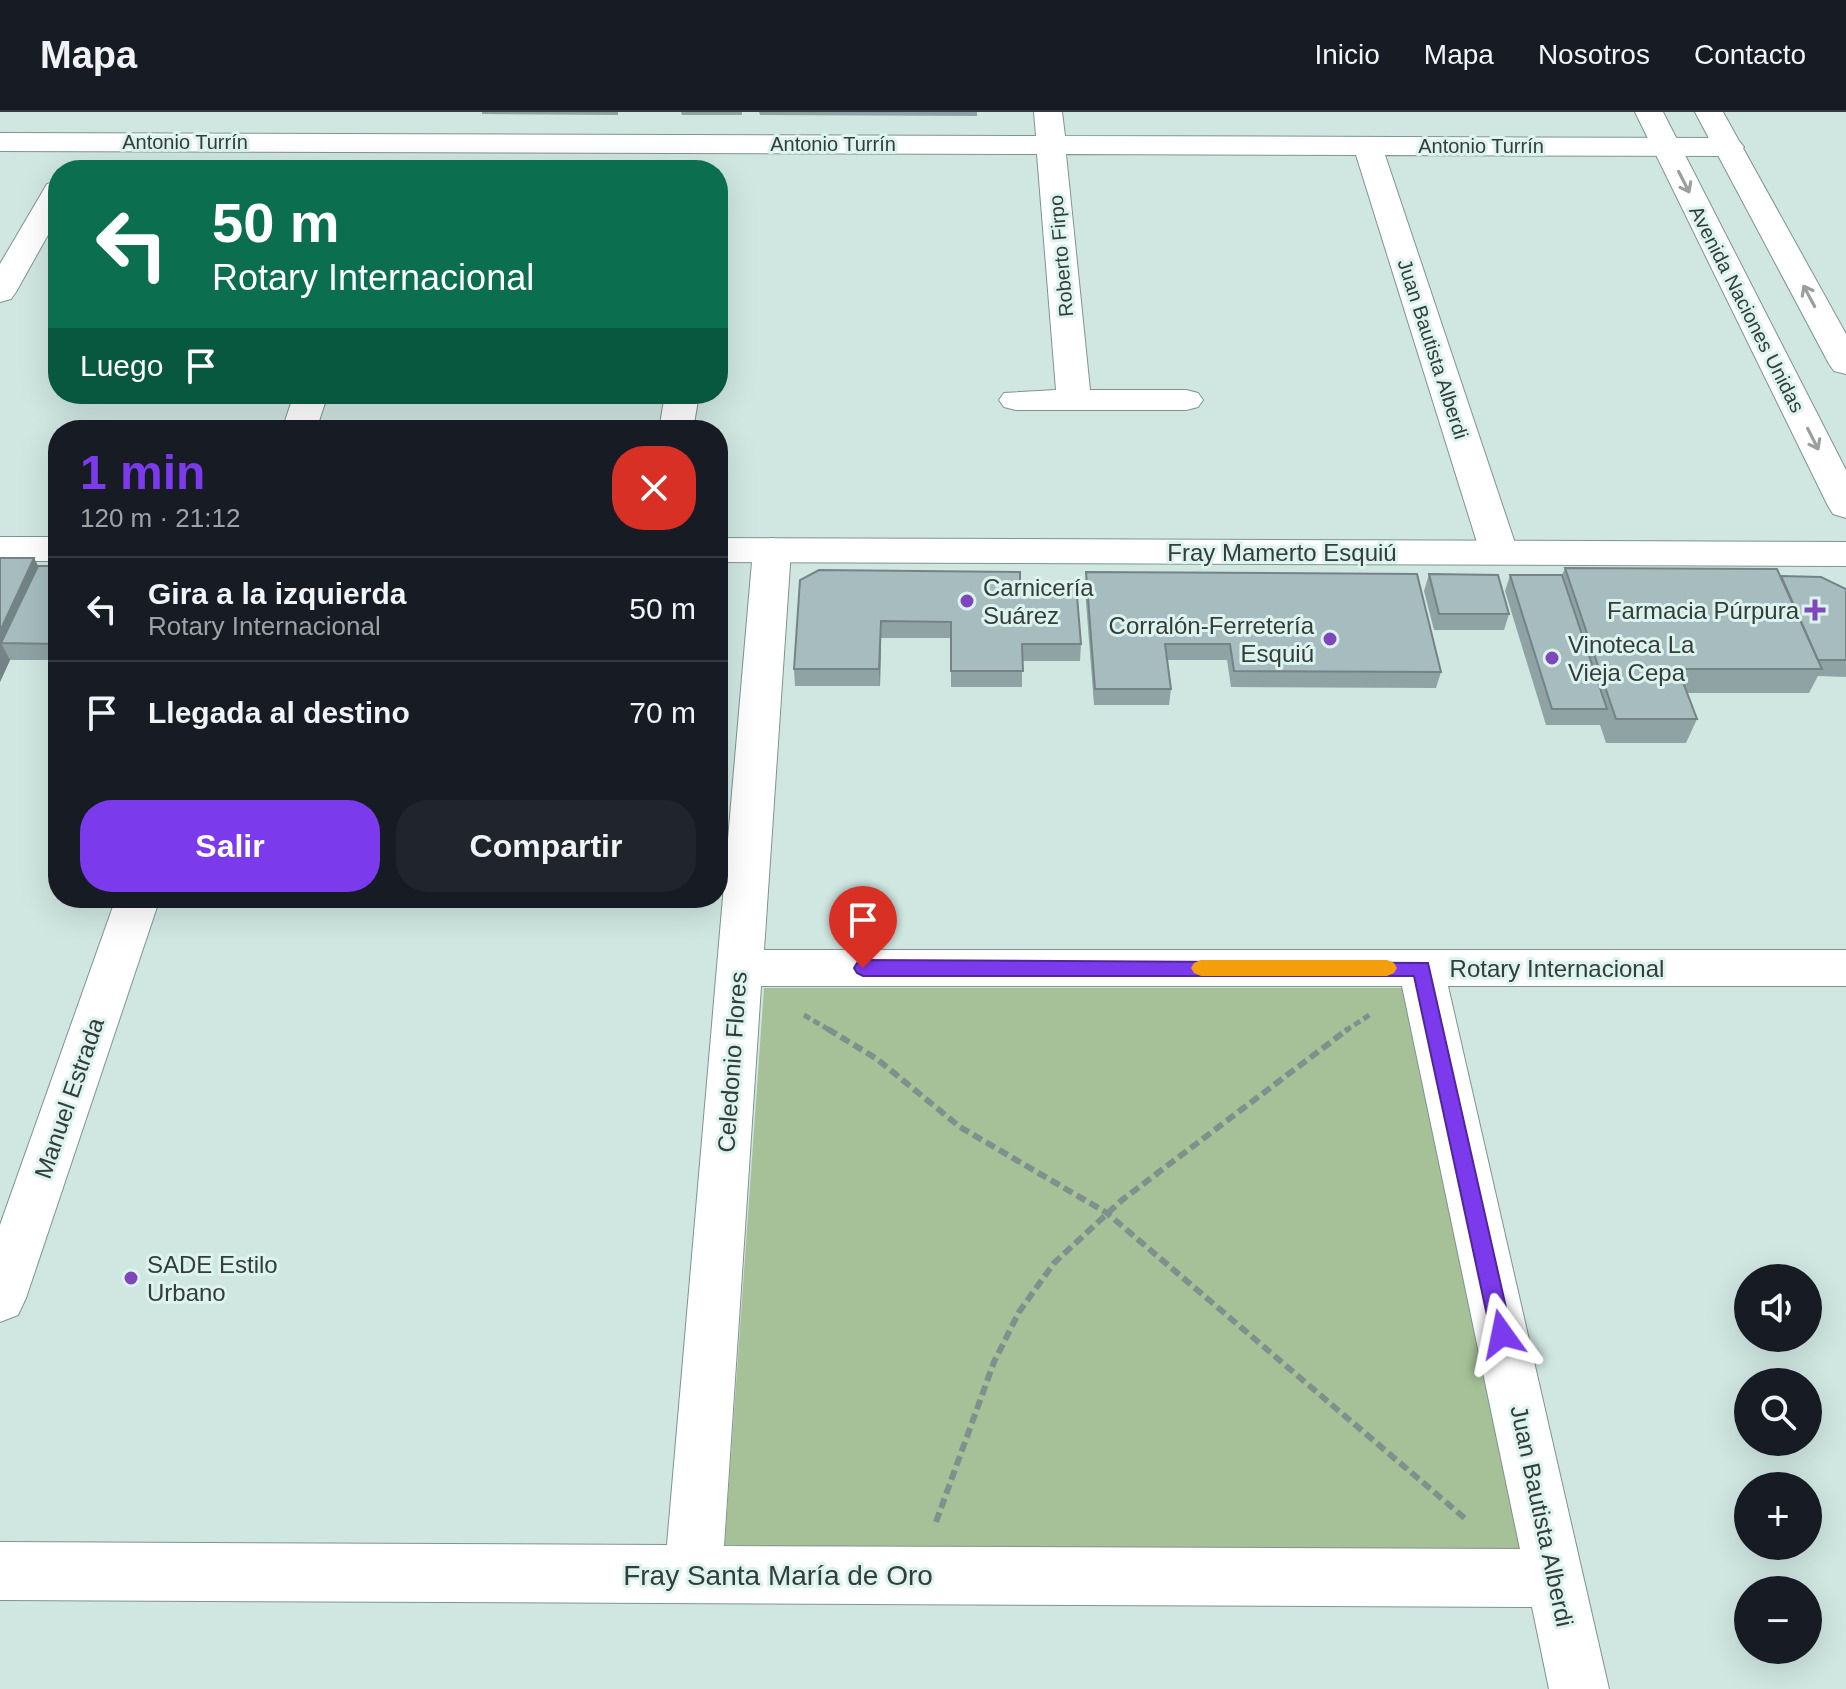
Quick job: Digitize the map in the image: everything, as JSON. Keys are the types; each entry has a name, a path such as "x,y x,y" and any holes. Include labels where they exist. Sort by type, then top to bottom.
{"street":[{"path":"393,157 408,112"},
{"name":"Roberto Firpo","path":"1048,112 1074,400"},
{"name":"Avenida Naciones Unidas","path":"1649,112 1846,506"},
{"path":"1709,112 1846,364"},
{"name":"Antonio Turrín","path":"0,142 85,142 393,157 718,157 1051,145 1729,147"},
{"path":"75,160 85,142"},
{"name":"Juan Bautista Alberdi","path":"1368,146 1499,552"},
{"path":"0,292 48,208"},
{"path":"1016,400 1186,400"},
{"path":"0,549 48,549"},
{"name":"Fray Mamerto Esquiú","path":"728,550 1846,554"},
{"name":"Celedonio Flores","path":"693,1574 772,550"},
{"name":"Manuel Estrada","path":"0,1298 135,908"},
{"name":"Rotary Internacional","path":"739,968 1846,968"},
{"name":"Juan Bautista Alberdi","path":"1421,968 1579,1689"},
{"name":"Fray Santa María de Oro","path":"0,1571 1555,1578"}],"path":[{"path":"801,1013 877,1059 960,1127 1107,1213 1480,1531"},
{"path":"931,1534 993,1364 1020,1310 1072,1245 1107,1213 1304,1059 1373,1013"}],"green space":[{"path":"764,988 1408,988 1530,1571 723,1570"}],"building":[{"path":"0,558 34,558 0,631"},
{"path":"38,566 48,566 48,644 1,643"},
{"path":"1565,568 1777,569 1822,669 1678,669 1697,719 1616,719"},
{"path":"819,570 1020,572 1020,584 1076,584 1081,644 1022,644 1023,671 951,671 951,622 881,621 879,669 794,669 800,580"},
{"path":"1086,572 1417,574 1441,672 1234,671 1230,644 1165,644 1171,689 1095,689"},
{"path":"1429,574 1498,575 1509,614 1439,614"},
{"name":"Vinoteca La Vieja Cepa","path":"1510,575 1562,575 1607,709 1552,709"},
{"path":"1781,576 1821,577 1846,589 1846,660 1818,660"}],"slow traffic":[{"path":"1201,968 1387,968"}],"place":[{"name":"Carnicería Suárez","path":"967,601"},
{"name":"Farmacia Púrpura","path":"1815,610"},
{"name":"Corralón-Ferretería Esquiú","path":"1330,639"},
{"name":"Vinoteca La Vieja Cepa","path":"1552,658"},
{"name":"SADE Estilo Urbano","path":"131,1278"}],"route":[{"path":"863,968 1421,968 1502,1334"}]}
